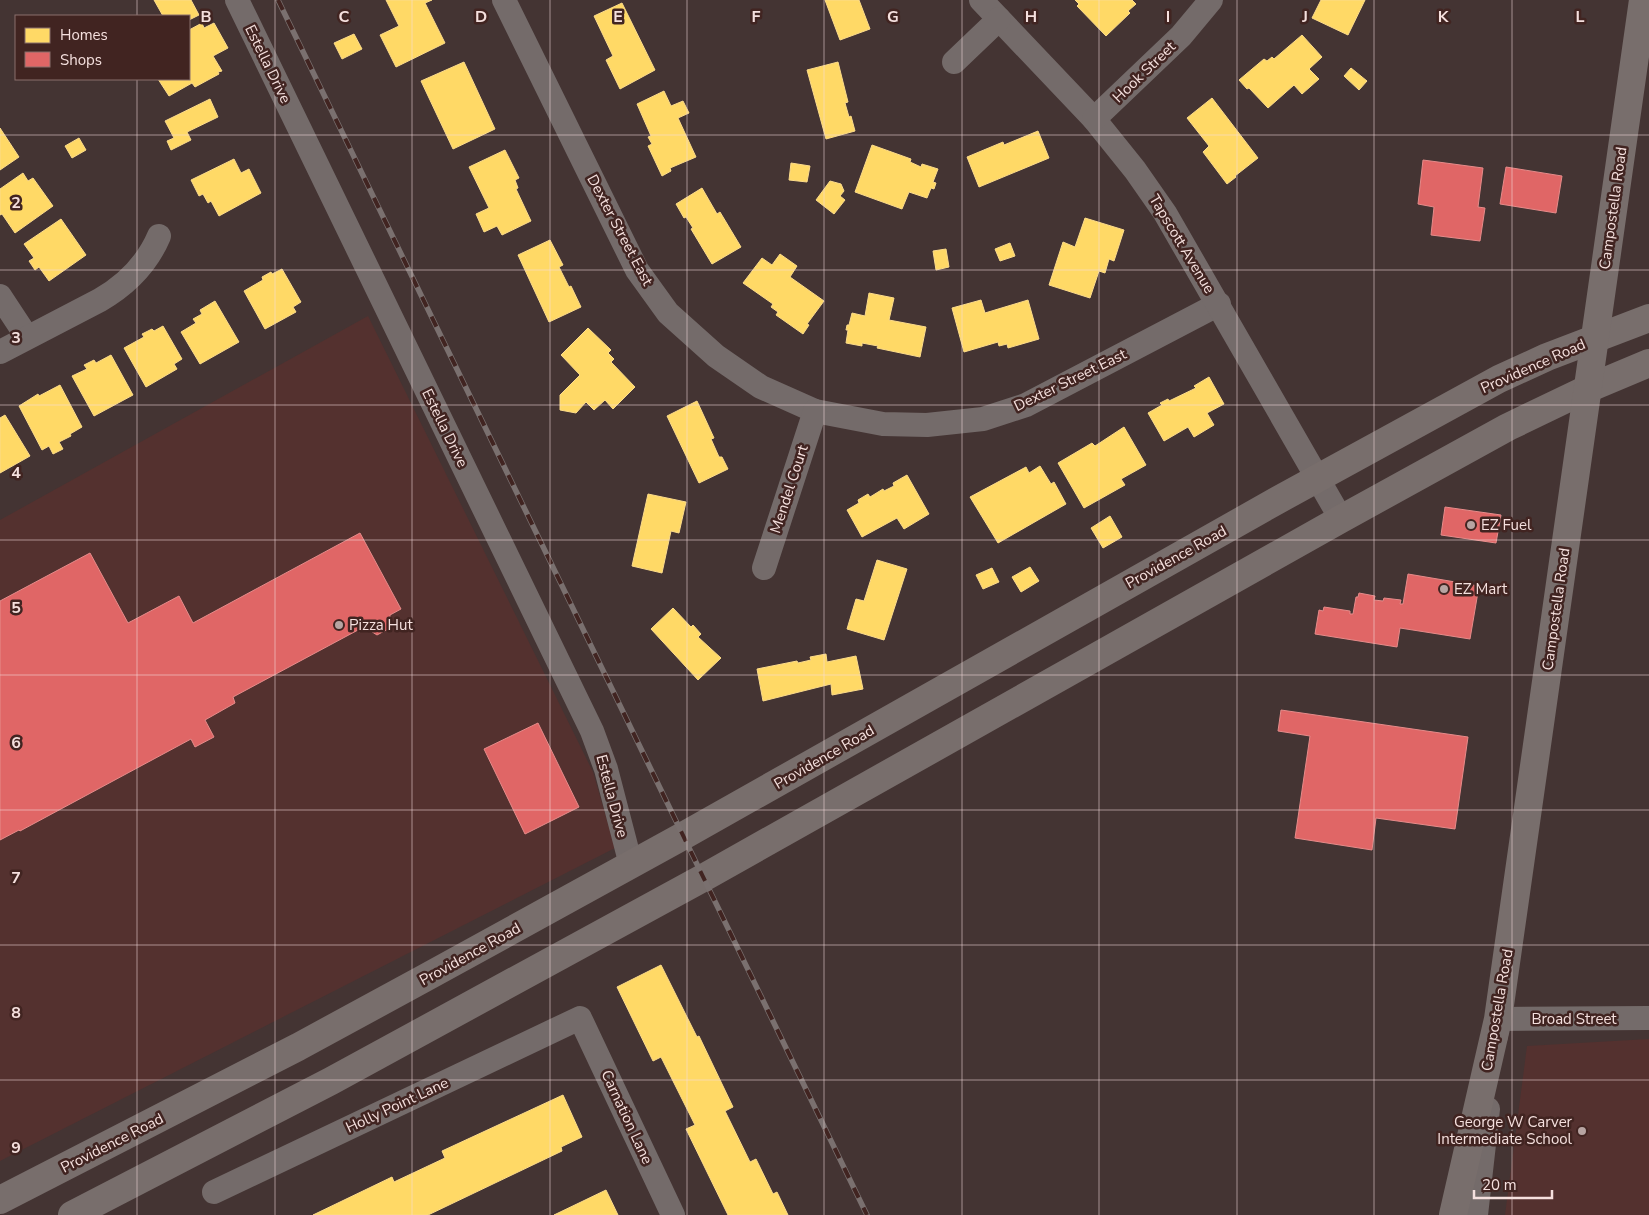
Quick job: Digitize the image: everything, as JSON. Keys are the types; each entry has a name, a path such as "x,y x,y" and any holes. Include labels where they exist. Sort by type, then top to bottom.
{"main road":[{"name":"Campostella Road","path":"1453,1215 1498,1019 1643,0"},
{"name":"Providence Road","path":"0,1200 307,1042 631,865 1318,478 1499,379 1595,338 1649,318"},
{"path":"72,1215 332,1081 686,888 1341,518 1508,427 1587,389 1649,363"}],"street":[{"name":"Estella Drive","path":"237,0 592,731 606,769 631,865"},
{"name":"Dexter Street East","path":"504,0 637,270 668,314 716,356 761,387 815,411 883,424 927,425 983,419 1026,405 1218,304"},
{"name":"Tapscott Avenue","path":"981,0 1094,119 1135,170 1165,213 1341,518"},
{"name":"Hook Street","path":"1094,119 1181,36 1210,0"},
{"path":"954,62 999,19"},
{"path":"0,352 115,291 137,271 153,251 159,236"},
{"path":"0,296 27,337"},
{"name":"Mendel Court","path":"764,568 815,411"},
{"name":"Holly Point Lane","path":"214,1192 580,1018"},
{"name":"Carnation Lane","path":"580,1018 673,1215"},
{"name":"Broad Street","path":"1498,1019 1649,1018"},
{"path":"1476,1215 1498,1019"}],"shaded area":[{"path":"368,316 593,772 615,848 0,1161 0,520"},
{"name":"George W Carver Intermediate School","path":"1649,1039 1649,1215 1505,1215 1527,1046"}],"building: Homes":[{"path":"154,0 191,0 199,15 190,20 190,15 162,15"},
{"path":"386,0 432,0 425,3 445,43 396,67 380,35 399,26"},
{"path":"825,0 859,0 870,29 840,40"},
{"path":"1075,0 1132,0 1136,4 1128,11 1130,13 1106,36 1077,6 1079,4"},
{"path":"1321,0 1365,0 1348,35 1312,18"},
{"path":"622,3 655,70 620,89 606,60 613,56 594,16"},
{"path":"202,23 204,28 214,23 228,48 213,56 222,71 195,87 192,83 169,96 159,80 190,80 190,29"},
{"path":"354,34 362,49 342,59 334,43"},
{"path":"1302,35 1322,57 1309,69 1319,79 1302,94 1294,85 1268,108 1239,80 1264,59 1267,61 1272,57 1274,59"},
{"path":"464,62 495,129 453,149 421,81"},
{"path":"838,62 848,102 845,103 855,131 826,139 807,70"},
{"path":"1351,68 1367,81 1359,90 1344,76"},
{"path":"664,91 671,106 683,101 689,113 678,118 696,157 670,168 671,171 662,176 648,146 652,144 648,137 651,136 637,104"},
{"path":"1212,98 1258,158 1227,184 1203,152 1209,146 1187,118"},
{"path":"210,99 218,117 187,132 191,140 171,150 167,141 174,138 165,121"},
{"path":"0,128 19,157 0,170"},
{"path":"1038,131 1049,158 979,187 967,157 1003,142 1004,145"},
{"path":"79,138 86,150 72,158 65,146"},
{"path":"872,145 911,159 910,162 921,167 922,164 938,169 933,182 936,183 934,189 931,188 927,198 909,192 902,209 855,192"},
{"path":"505,150 519,178 515,180 518,188 516,189 531,221 502,235 497,226 484,232 476,214 489,208 469,167"},
{"path":"234,159 241,173 249,169 261,193 219,216 211,201 208,203 203,194 199,196 191,180"},
{"path":"791,163 810,166 807,182 789,180"},
{"path":"23,173 28,181 33,178 53,206 15,233 2,214 0,215 0,189"},
{"path":"830,181 841,184 844,191 840,196 845,200 834,214 816,200"},
{"path":"702,188 717,214 720,212 741,247 712,264 691,229 693,228 686,217 684,218 676,204"},
{"path":"1085,218 1124,230 1114,261 1109,259 1105,273 1099,271 1090,298 1049,285 1063,242 1075,247"},
{"path":"61,219 86,255 49,281 39,267 35,270 29,261 34,258 24,244"},
{"path":"550,240 563,265 559,267 581,307 549,322 518,255"},
{"path":"1010,243 1015,256 1000,261 995,249"},
{"path":"946,249 949,267 936,270 933,251"},
{"path":"780,254 797,266 790,277 824,301 807,324 809,325 803,334 776,315 778,312 771,307 773,304 743,283 762,258 772,265"},
{"path":"282,269 301,302 293,307 296,312 265,329 244,291 263,280 262,277"},
{"path":"869,293 894,298 889,320 926,327 920,357 877,348 878,346 846,343 847,325 849,325 852,313 865,316"},
{"path":"981,300 985,313 1028,300 1039,339 1008,348 1007,344 999,346 998,342 964,352 952,308"},
{"path":"215,301 239,342 200,364 181,332 196,323 193,319 202,314 200,310"},
{"path":"163,326 182,359 174,364 177,369 146,387 124,348 144,337 142,334"},
{"path":"588,328 611,350 608,353 614,359 611,362 635,387 613,409 605,400 594,410 586,402 576,413 560,410 560,395 580,375 561,355"},
{"path":"111,355 133,395 94,416 72,376 87,369 84,365 94,360 96,363"},
{"path":"1209,377 1224,404 1207,413 1214,425 1194,437 1188,427 1164,441 1148,413 1162,405 1160,403 1168,399 1169,401 1196,388 1194,386"},
{"path":"60,385 82,427 70,434 71,436 59,442 63,449 53,454 49,446 42,450 19,406 38,394 39,396"},
{"path":"697,401 714,438 711,439 719,457 722,457 728,469 699,483 667,416"},
{"path":"5,415 30,456 0,473 0,418"},
{"path":"1124,427 1146,465 1121,479 1125,485 1084,508 1058,463 1092,443 1095,446"},
{"path":"1040,466 1051,484 1054,482 1066,504 998,543 970,497 1026,467 1029,473"},
{"path":"907,475 929,514 904,529 897,518 862,537 847,510 859,503 858,500 868,494 870,497 883,489 884,491 894,486 893,483"},
{"path":"648,494 686,502 679,533 671,531 662,573 632,566"},
{"path":"1110,516 1122,537 1103,548 1091,528"},
{"path":"877,560 907,569 884,640 847,629 856,599 864,601"},
{"path":"1030,567 1039,581 1021,592 1012,577"},
{"path":"992,568 999,582 983,589 976,575"},
{"path":"673,608 691,627 693,625 701,634 698,637 721,658 698,680 651,629"},
{"path":"826,654 827,662 856,656 863,689 832,695 831,684 763,701 757,669 797,661 798,663 811,660 810,657"},
{"path":"661,965 697,1037 699,1036 733,1107 725,1111 750,1162 756,1159 773,1194 777,1192 788,1215 728,1215 686,1129 695,1125 661,1057 653,1061 617,987"},
{"path":"563,1095 582,1137 561,1147 562,1151 428,1215 313,1215 392,1177 394,1182 445,1158 442,1151"},
{"path":"606,1190 618,1215 554,1215"}],"building: Shops":[{"path":"1423,160 1483,168 1478,207 1485,208 1480,241 1431,235 1434,207 1418,204"},
{"path":"1506,167 1562,176 1556,213 1500,204"},
{"name":"EZ Fuel","path":"1445,507 1501,515 1496,543 1441,535"},
{"path":"360,533 401,609 390,615 390,628 377,635 366,628 359,632 358,630 233,697 235,703 205,720 214,737 195,747 191,739 0,840 0,601 90,553 128,623 179,596 193,623"},
{"path":"1408,574 1479,586 1470,639 1400,628 1397,647 1315,634 1319,610 1323,611 1324,607 1350,611 1350,614 1353,614 1356,597 1358,597 1359,593 1375,596 1374,600 1383,601 1384,598 1401,600 1400,604 1403,604"},
{"path":"1281,710 1468,737 1455,829 1376,818 1372,850 1295,838 1310,736 1278,731"},
{"path":"538,723 579,807 525,834 484,749"}],"railway":[{"path":"278,0 867,1215"}],"place":[{"name":"EZ Fuel","path":"1471,525"},
{"name":"EZ Mart","path":"1444,589"},
{"name":"Pizza Hut","path":"339,625"},
{"name":"George W Carver Intermediate School","path":"1582,1131"}]}
